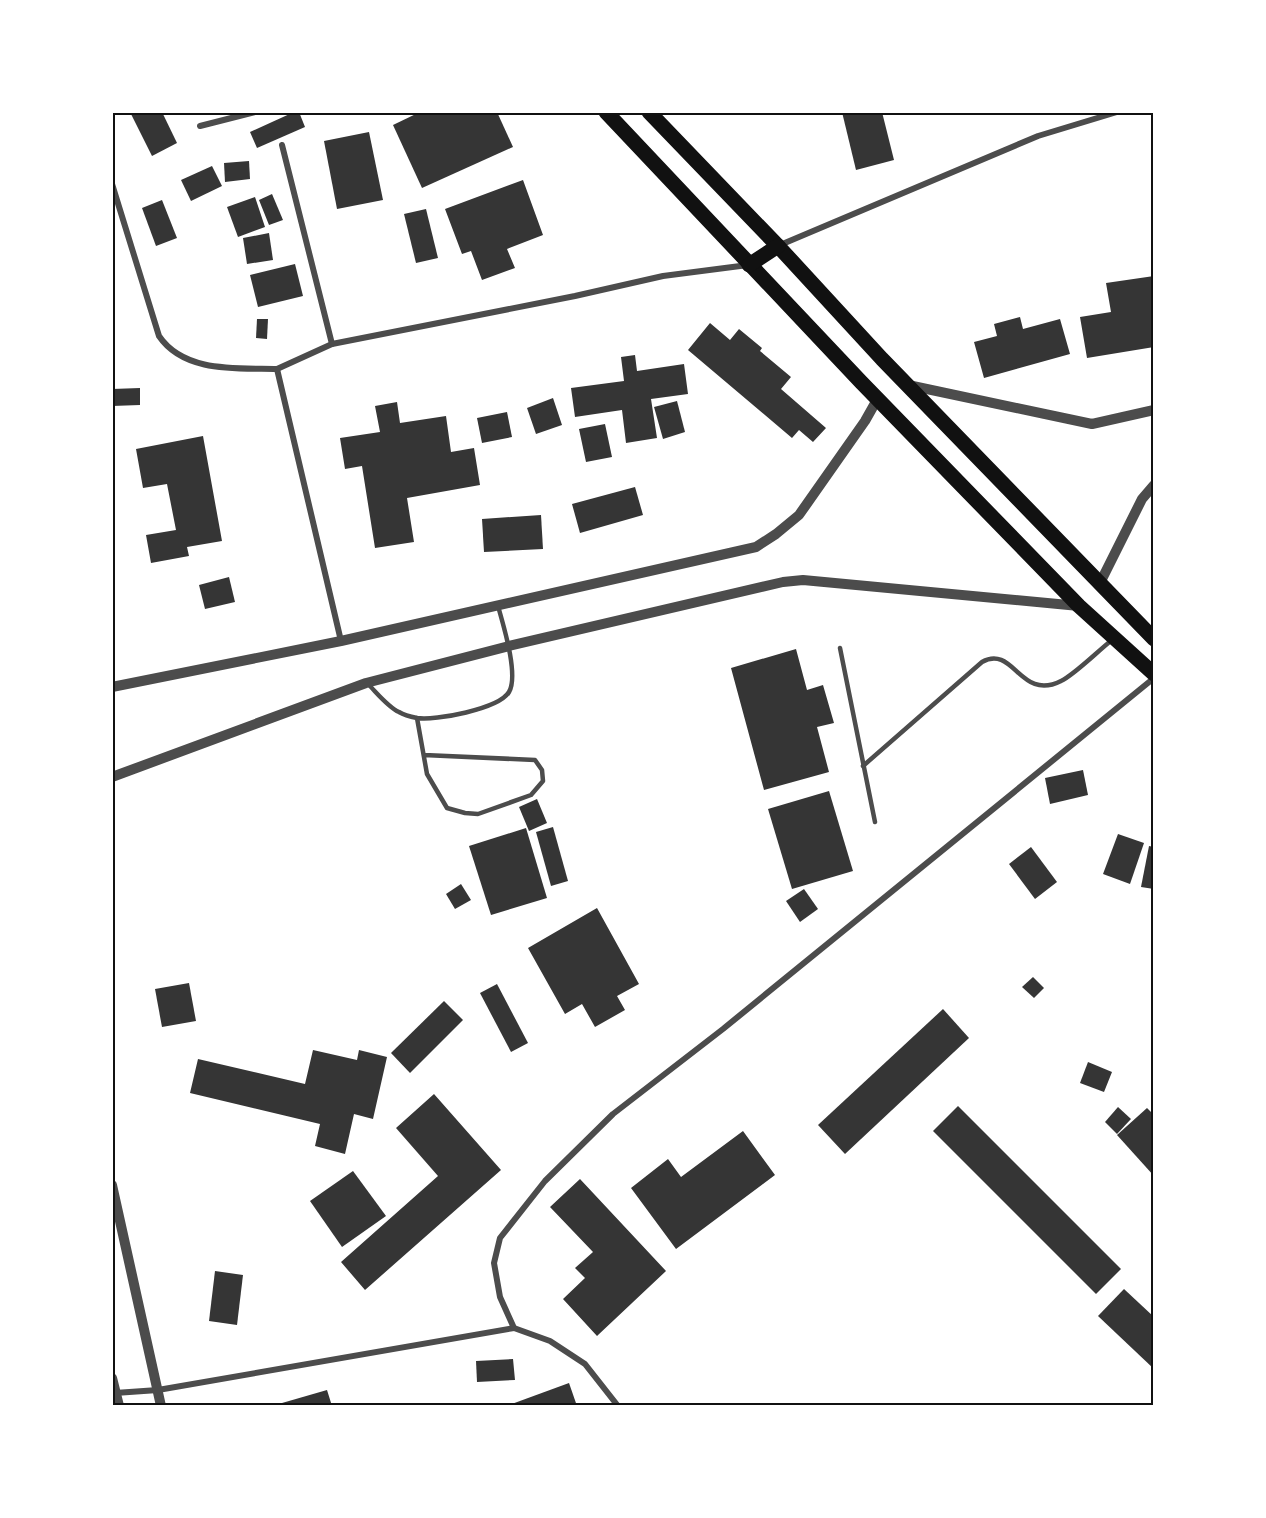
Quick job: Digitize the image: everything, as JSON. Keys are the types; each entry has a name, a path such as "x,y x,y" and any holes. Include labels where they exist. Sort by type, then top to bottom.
{"main road":[{"path":"606,112 749,265 1079,606 1154,676"},
{"path":"649,112 908,385 1154,639"},
{"path":"749,265 778,246"}],"street":[{"path":"200,126 255,112"},
{"path":"778,246 1038,136 1117,112"},
{"path":"282,145 332,344"},
{"path":"112,184 159,336 166,346 177,354 214,367 277,369 332,344 575,296 663,276 749,265"},
{"path":"277,369 341,640"},
{"path":"908,385 1092,424 1154,410"},
{"path":"112,687 341,640 756,547 799,515 865,421 878,398"},
{"path":"1100,583 1142,499 1154,485"},
{"path":"112,777 366,683 509,646 783,582 803,580 1079,606"},
{"path":"514,1328 500,1297 494,1263 500,1238 545,1181 613,1114 723,1029 1154,676"},
{"path":"112,1185 161,1406"},
{"path":"114,1393 158,1390 514,1328 550,1341 585,1364 618,1406"},
{"path":"112,1378 118,1406"}],"lane":[{"path":"366,683 398,712 417,718 448,716 499,701 509,692 512,676 509,646 498,605"},
{"path":"863,766 982,662 990,658 997,658 1008,663 1025,680 1039,686 1061,681 1114,638"},
{"path":"840,648 875,822"},
{"path":"417,718 427,774 447,808 478,814 531,795 543,781 542,770 536,760 424,755"}],"building":[{"path":"130,112 162,112 177,143 152,156"},
{"path":"294,112 299,112 305,127 257,148 250,132"},
{"path":"420,112 497,112 513,147 422,188 393,125"},
{"path":"842,112 882,112 894,160 856,170"},
{"path":"369,132 383,200 337,209 324,141"},
{"path":"249,161 250,179 225,182 224,163"},
{"path":"212,166 222,186 191,201 181,180"},
{"path":"523,180 543,235 507,249 515,268 482,280 471,251 462,254 445,209"},
{"path":"272,194 283,220 269,225 259,200"},
{"path":"255,197 265,227 238,237 227,207"},
{"path":"162,200 177,238 156,246 142,208"},
{"path":"426,209 438,258 416,263 404,214"},
{"path":"269,233 273,260 247,264 243,238"},
{"path":"295,264 303,296 258,307 250,275"},
{"path":"1154,276 1154,347 1087,358 1080,317 1111,312 1106,283"},
{"path":"1020,317 1023,329 1060,319 1070,354 984,378 974,342 997,336 994,324"},
{"path":"257,319 268,319 267,339 256,338"},
{"path":"710,323 730,340 739,329 762,348 760,351 791,377 781,389 826,428 813,442 799,430 792,438 688,350"},
{"path":"635,355 637,371 684,364 688,394 651,399 657,438 626,443 622,410 575,417 571,388 624,381 621,357"},
{"path":"140,388 140,405 112,406 112,389"},
{"path":"553,398 562,425 536,434 527,408"},
{"path":"677,401 685,432 663,439 654,407"},
{"path":"397,402 400,423 446,416 451,452 474,448 480,485 407,498 414,542 375,548 362,466 345,469 340,438 380,432 375,406"},
{"path":"507,412 512,437 482,443 477,418"},
{"path":"605,424 612,457 586,462 579,429"},
{"path":"203,436 222,541 187,547 189,556 151,563 146,535 176,530 167,484 143,488 136,449"},
{"path":"635,487 643,515 580,533 572,504"},
{"path":"541,515 543,549 484,552 482,519"},
{"path":"229,577 235,602 205,609 199,585"},
{"path":"796,649 807,690 823,685 834,723 817,727 829,772 764,790 731,668"},
{"path":"1083,770 1088,795 1050,804 1045,778"},
{"path":"829,791 853,871 792,889 768,809"},
{"path":"537,799 547,823 529,831 519,807"},
{"path":"553,827 568,881 551,886 536,832"},
{"path":"526,828 547,898 491,915 469,846"},
{"path":"1118,834 1144,843 1130,884 1103,874"},
{"path":"1149,846 1154,847 1154,889 1141,887"},
{"path":"1031,847 1057,882 1035,899 1009,864"},
{"path":"461,884 471,900 455,909 446,894"},
{"path":"804,889 818,909 800,922 786,901"},
{"path":"597,908 639,984 617,996 625,1010 595,1027 582,1004 565,1014 528,948"},
{"path":"1033,977 1044,988 1034,998 1022,987"},
{"path":"189,983 196,1021 162,1027 155,989"},
{"path":"497,984 528,1043 511,1052 480,993"},
{"path":"444,1001 463,1020 410,1073 391,1053"},
{"path":"943,1009 969,1038 845,1154 818,1125"},
{"path":"313,1050 357,1060 359,1050 387,1057 373,1119 354,1114 345,1154 315,1146 320,1124 190,1093 198,1059 305,1084"},
{"path":"1088,1062 1112,1072 1104,1092 1080,1083"},
{"path":"434,1094 501,1170 365,1290 341,1262 438,1176 396,1128"},
{"path":"958,1106 1121,1269 1096,1294 933,1131"},
{"path":"1118,1107 1131,1119 1117,1134 1105,1122"},
{"path":"1147,1108 1154,1115 1154,1176 1117,1135"},
{"path":"743,1131 775,1175 676,1249 631,1188 668,1159 681,1177"},
{"path":"353,1171 386,1216 342,1247 310,1201"},
{"path":"580,1179 666,1271 597,1336 563,1299 585,1278 575,1268 593,1252 550,1207"},
{"path":"215,1271 243,1275 237,1325 209,1321"},
{"path":"1124,1289 1154,1317 1154,1369 1098,1316"},
{"path":"513,1359 515,1380 477,1382 476,1361"},
{"path":"569,1383 577,1406 509,1406 509,1405"},
{"path":"327,1390 332,1406 283,1406 282,1403"}]}
